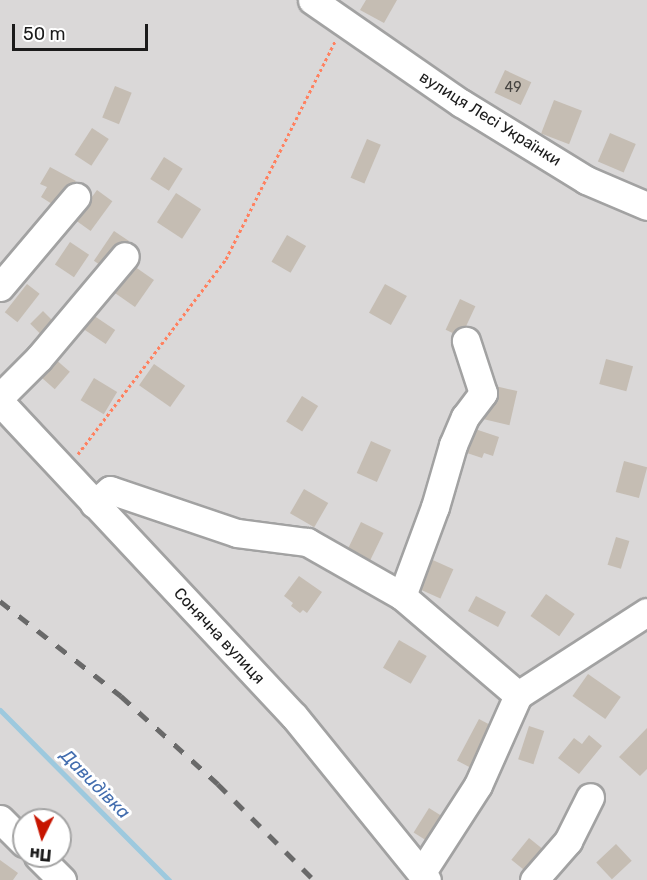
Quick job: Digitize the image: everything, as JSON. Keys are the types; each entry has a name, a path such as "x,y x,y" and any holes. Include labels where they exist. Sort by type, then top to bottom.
{"street":[{"name":"вулиця Лесі Українки","path":"312,0 461,103 586,180 647,206"},
{"path":"0,287 76,197"},
{"path":"0,397 53,342 125,256"},
{"path":"402,596 435,507 453,445 465,417 483,393 466,341"},
{"name":"Сонячна вулиця","path":"0,402 294,716 424,876"},
{"path":"94,504 110,490 237,533 307,542 402,596 518,695"},
{"path":"424,876 478,784 518,695 647,612"},
{"path":"534,880 568,841 590,797"},
{"path":"50,868 62,880"}],"path":[{"path":"64,471 144,371 226,259 342,20"}],"shaded area":[{"path":"0,0 647,0 647,880 0,880"}],"building":[{"path":"366,0 397,0 384,23 360,10"},
{"path":"505,70 531,82 521,105 494,93"},
{"path":"115,86 132,93 119,124 102,118"},
{"path":"554,100 582,111 569,144 541,134"},
{"path":"92,128 109,139 91,166 75,155"},
{"path":"610,133 636,144 624,172 598,162"},
{"path":"367,139 381,145 364,184 351,178"},
{"path":"164,157 183,169 169,191 150,179"},
{"path":"50,167 76,181 60,209 41,197 47,187 40,184"},
{"path":"97,190 112,201 91,231 75,220"},
{"path":"176,193 201,209 182,239 157,222"},
{"path":"114,231 129,241 109,271 94,261"},
{"path":"287,235 306,246 291,273 272,262"},
{"path":"70,242 89,255 74,277 55,264"},
{"path":"131,264 154,280 135,307 112,291"},
{"path":"27,284 40,294 17,322 5,312"},
{"path":"385,284 407,296 391,325 369,313"},
{"path":"460,299 475,306 461,337 446,330"},
{"path":"43,311 59,327 47,340 30,324"},
{"path":"87,311 115,330 106,344 77,325"},
{"path":"54,358 70,372 55,389 39,375"},
{"path":"606,359 633,366 626,391 599,384"},
{"path":"154,364 185,386 170,407 139,385"},
{"path":"94,378 117,392 104,414 81,400"},
{"path":"491,385 517,391 509,425 483,419"},
{"path":"302,396 318,406 302,432 286,421"},
{"path":"466,426 499,437 493,456 484,453 482,458 467,453 469,448 460,446"},
{"path":"371,441 391,450 377,482 357,473"},
{"path":"624,461 647,467 639,498 616,492"},
{"path":"304,489 328,503 314,527 290,513"},
{"path":"361,522 383,533 370,560 348,549"},
{"path":"616,537 629,541 621,569 608,565"},
{"path":"426,557 453,569 440,598 413,586"},
{"path":"299,576 322,592 307,613 303,610 300,613 284,596"},
{"path":"546,594 575,614 559,636 531,616"},
{"path":"476,596 506,612 498,627 468,611"},
{"path":"399,640 427,656 411,684 383,668"},
{"path":"588,674 621,697 605,719 573,696"},
{"path":"479,719 492,726 470,768 457,760"},
{"path":"529,726 544,731 533,764 518,759"},
{"path":"647,728 647,769 640,776 619,757"},
{"path":"589,735 602,746 579,774 558,758 574,738 582,744"},
{"path":"429,808 442,816 426,841 414,833"},
{"path":"529,838 549,854 532,876 511,860"},
{"path":"616,844 632,861 612,879 596,862"},
{"path":"0,860 18,873 13,880 0,880"}],"waterway":[{"name":"Давидівка","path":"0,710 169,880"}],"railway":[{"path":"0,601 121,696 218,784 314,880"}]}
